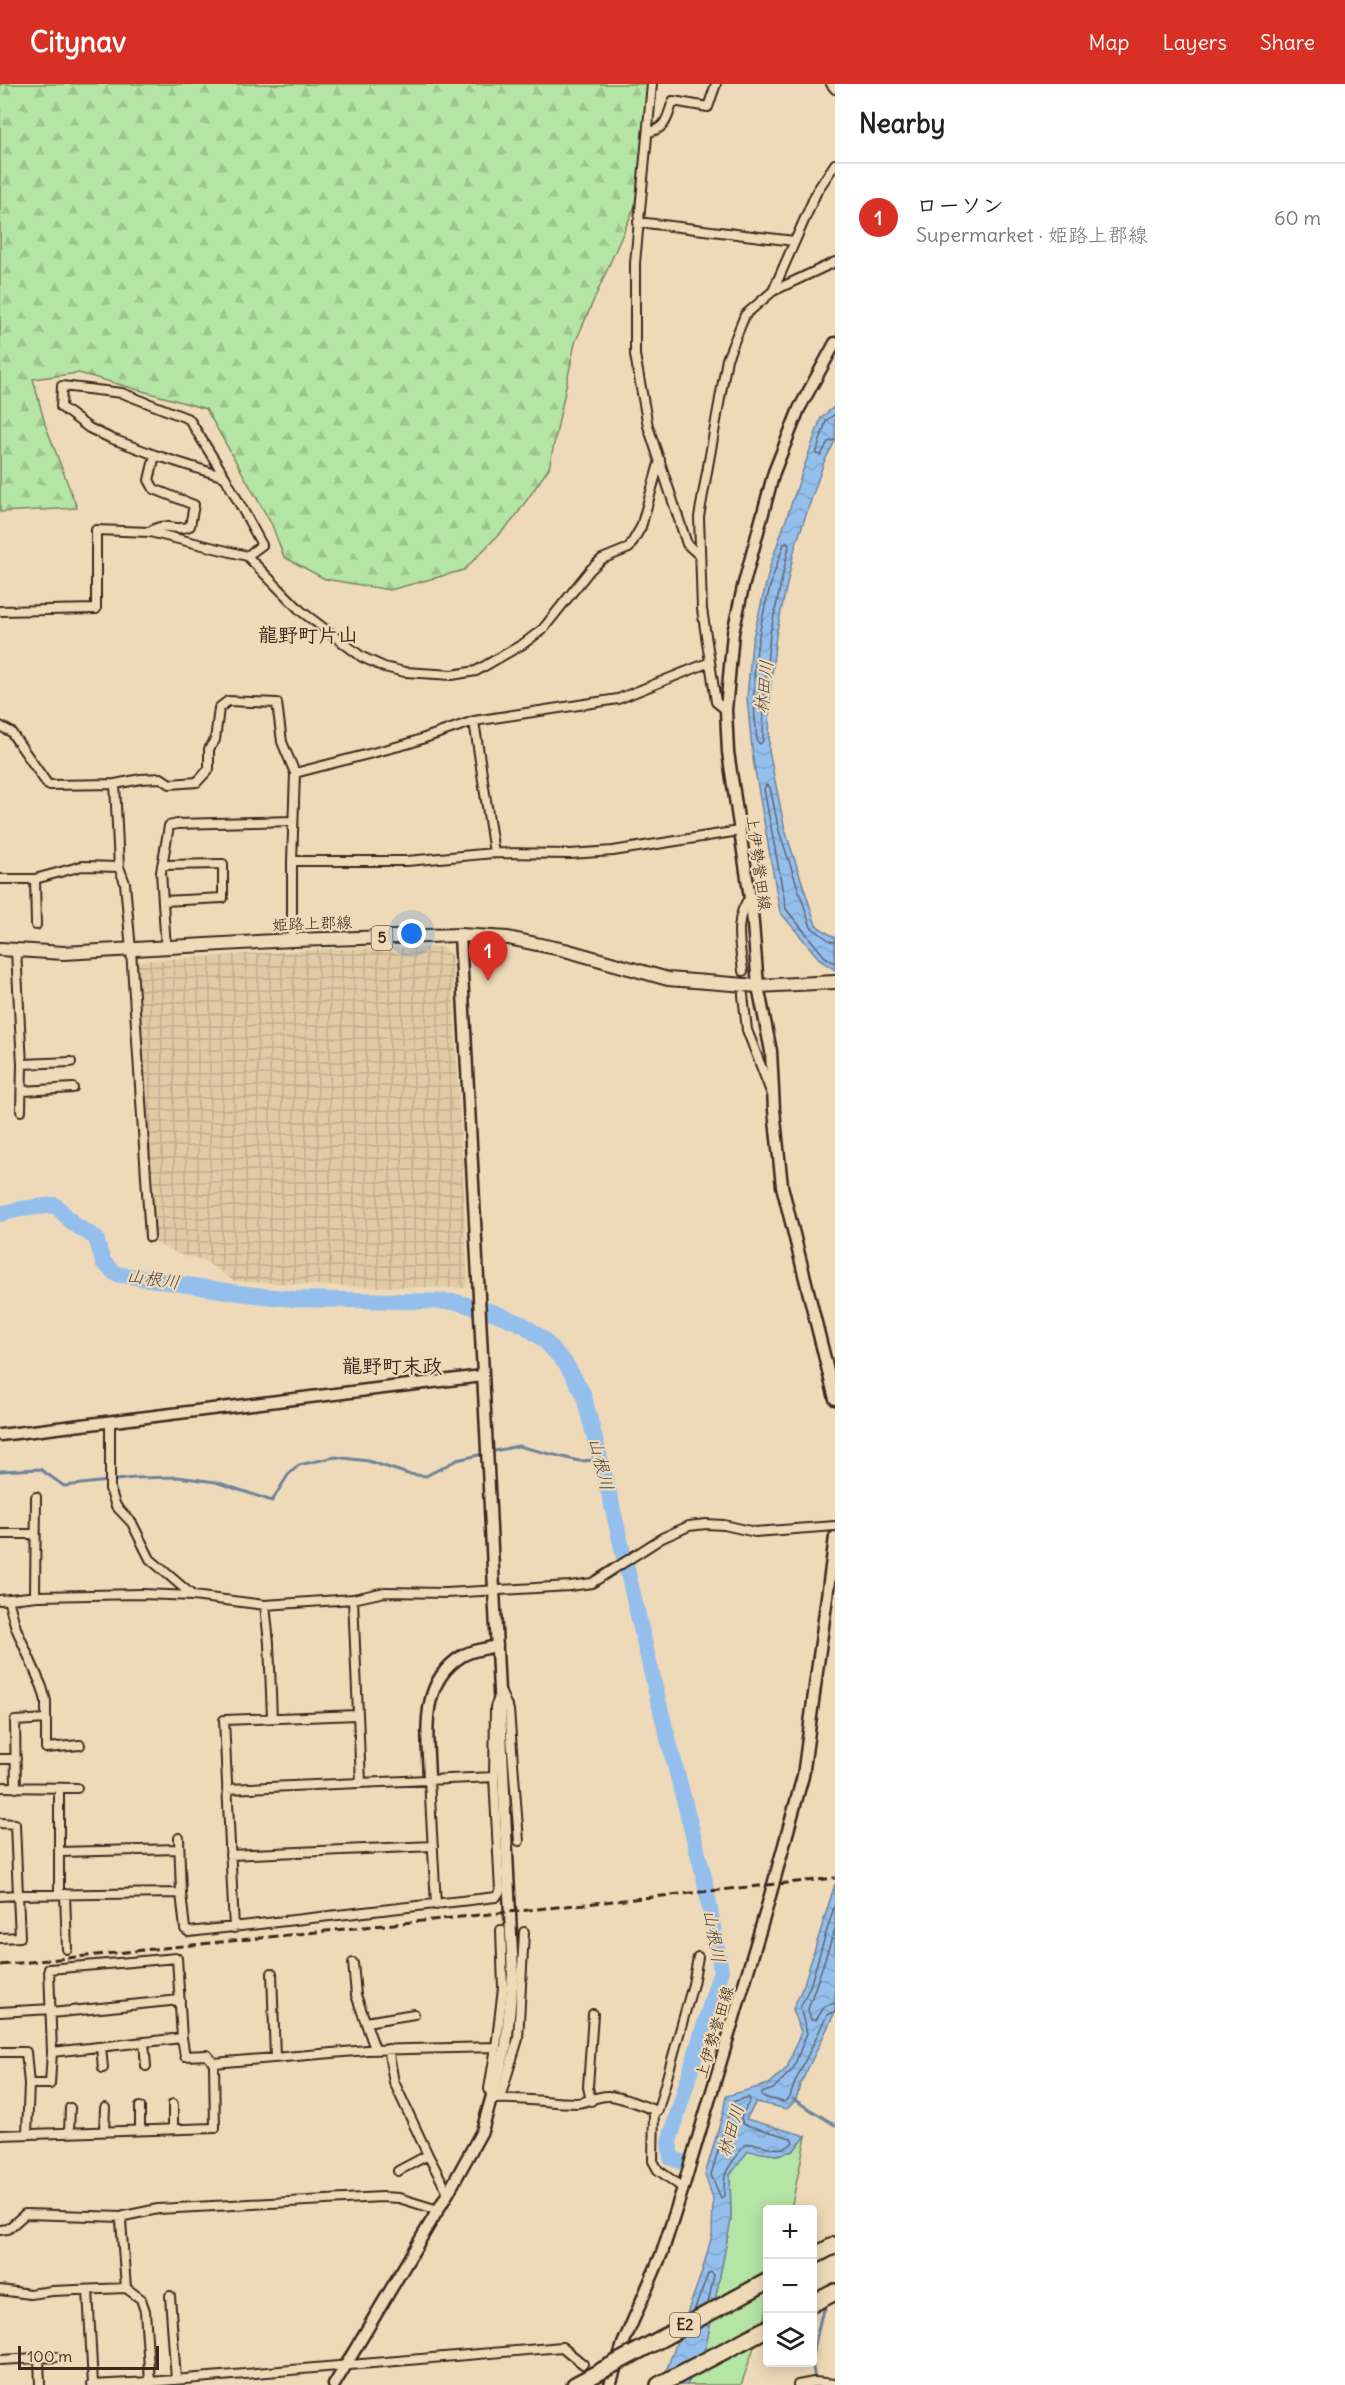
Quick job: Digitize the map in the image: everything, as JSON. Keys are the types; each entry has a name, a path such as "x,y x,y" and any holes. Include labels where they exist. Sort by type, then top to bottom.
{"highway":[{"path":"817,2255 835,2245"},
{"name":"E2","path":"574,2385 763,2284"},
{"path":"817,2302 835,2292"},
{"name":"E2","path":"659,2385 763,2331"}],"main road":[{"name":"姫路上郡線","path":"0,949 64,952 131,950 292,940 460,935 508,938 565,950 668,979 758,986 835,982"}],"street":[{"path":"652,84 635,263 635,355 648,426 687,544 699,555"},
{"path":"648,132 658,130 665,122 673,101 708,107 716,84"},
{"path":"831,84 835,89"},
{"path":"773,291 817,191 835,164"},
{"path":"638,222 794,241"},
{"path":"726,710 716,702 702,609 699,517 727,359 745,315 773,291 835,262"},
{"name":"上伊勢誉田線","path":"835,342 799,409 774,472 736,621 726,710 728,752 750,897 758,986 771,1051 773,1099 782,1186 835,1399"},
{"path":"225,477 155,455 89,428 61,407 62,386 122,393 189,419 225,477 262,545 247,556"},
{"path":"150,532 156,527 185,528 190,526 195,509 190,502 154,489 149,480 155,455"},
{"path":"0,611 96,609 96,530 150,532 247,556 301,611 362,657 384,667 405,672 452,675 476,672 523,644 543,629 590,570 602,559 629,548 640,527 660,460"},
{"path":"294,773 407,744 474,721 618,699 710,662"},
{"path":"0,726 11,732 48,785 115,784 161,778 170,784 197,782 209,769 210,749 215,740 219,708 228,701 278,702 282,742 294,773 292,940"},
{"path":"474,721 494,854"},
{"path":"115,784 119,867 125,883 131,950 150,1237"},
{"path":"166,948 162,865 169,826 293,821"},
{"path":"292,861 407,861 494,854 570,854 613,851 739,831"},
{"path":"162,865 223,864 223,898 163,901"},
{"path":"0,879 35,879 82,866 119,867"},
{"path":"35,879 36,925"},
{"path":"743,971 738,931 743,905 750,897"},
{"path":"460,935 482,1376 501,1693 513,1975 506,2046 497,2098"},
{"path":"16,951 22,1064 21,1111"},
{"path":"743,995 747,1030 773,1099"},
{"path":"22,1064 71,1062"},
{"path":"22,1091 73,1088"},
{"path":"0,1435 482,1376"},
{"path":"110,1422 110,1489 116,1506 132,1523 150,1558 193,1596"},
{"path":"35,1596 36,1497"},
{"path":"80,1745 46,1748 46,1701 4,1600 35,1596 193,1596 265,1605 353,1599 385,1592 446,1593 592,1583 662,1538 689,1526 706,1524 755,1532 835,1526"},
{"path":"0,1534 35,1534"},
{"name":"上伊勢誉田線","path":"610,2385 623,2344 662,2253 683,2188 762,1925 803,1776 835,1537"},
{"path":"353,1599 361,1783"},
{"path":"265,1605 272,1718"},
{"path":"436,1905 429,1779 429,1700 438,1680 449,1667 463,1656 498,1645"},
{"path":"179,1838 181,1893 185,1929 189,1932 496,1897 500,1891 494,1777 495,1707 501,1693"},
{"path":"501,1693 509,1710 519,1840"},
{"path":"234,1928 224,1720 357,1715"},
{"path":"16,1788 15,1721 46,1719"},
{"path":"0,1759 16,1759"},
{"path":"227,1789 494,1777"},
{"path":"0,1788 77,1788"},
{"path":"59,1788 59,1852 67,1948"},
{"path":"0,1824 15,1824 20,1937 0,1938"},
{"path":"230,1856 433,1846"},
{"path":"59,1852 179,1850"},
{"path":"0,1896 181,1893"},
{"path":"501,1930 503,1988 489,2089 497,2098 577,2103 591,2101 601,2096 611,2096 654,2110 653,2161 658,2170 683,2188"},
{"path":"334,2385 448,2193 483,2131 497,2098 518,2039 524,1932"},
{"path":"0,2135 215,2128 214,2062 207,2055 185,2056 177,1958 49,1969 52,2052 50,2084 29,2084"},
{"path":"654,2113 658,2110 698,1958"},
{"path":"353,1963 356,1995 375,2049"},
{"path":"272,1973 275,2057"},
{"path":"0,2012 51,2011 180,2000"},
{"path":"366,2022 414,2014"},
{"path":"591,2101 588,2087 593,2014"},
{"path":"52,2052 182,2038"},
{"path":"144,2042 146,2066"},
{"path":"101,2046 103,2068"},
{"path":"214,2062 375,2049 496,2046"},
{"path":"388,2049 394,2082 448,2193"},
{"path":"0,2052 26,2052 29,2084 27,2133"},
{"path":"173,2104 173,2129"},
{"path":"140,2107 140,2130"},
{"path":"69,2132 70,2108"},
{"path":"104,2131 105,2108"},
{"path":"398,2171 428,2155"},
{"path":"0,2230 8,2229 25,2214 123,2217 158,2209 370,2197 399,2198 438,2210"},
{"path":"123,2217 121,2221 126,2288"},
{"path":"0,2290 30,2294 126,2288 141,2299 145,2312 150,2382"},
{"path":"88,2290 92,2385 562,2347 583,2364"},
{"path":"170,2296 176,2380"},
{"path":"0,2360 56,2357"},
{"path":"39,2358 40,2385"},
{"path":"798,2385 814,2382 835,2384"}],"shaded area":[{"path":"442,947 452,956 468,1284 465,1288 336,1286 234,1281 203,1260 183,1256 157,1244 154,1237 138,961 328,949"}],"green space":[{"path":"0,84 649,84 635,206 575,343 549,468 513,520 464,570 390,590 325,579 284,557 272,525 206,409 79,373 33,379 45,424 77,508 0,512"},
{"path":"806,2136 792,2205 763,2205 763,2321 741,2385 687,2385 706,2346 731,2220 730,2175 748,2150 777,2155 793,2151"}],"water":[{"name":"林田川","path":"835,406 835,441 824,462 795,547 776,635 770,694 769,751 785,830 816,925 835,938 835,970 821,961 780,912 753,759 747,698 752,642 771,563 821,418"},
{"name":"林田川","path":"835,1884 835,2012 800,2085 796,2100 787,2109 756,2102 746,2119 806,2136 793,2151 777,2155 748,2151 730,2175 731,2220 706,2346 687,2385 661,2385 702,2272 712,2235 713,2198 705,2175 726,2096 769,2084 787,2068 801,2032 793,2009 804,1984"}],"waterway":[{"name":"山根川","path":"0,1214 55,1205 74,1224 96,1238 103,1262 116,1274 293,1299 456,1302 495,1313 524,1325 544,1340 566,1364 583,1393 609,1493 657,1696 704,1877 721,1970 669,2142 671,2158 682,2162"},
{"path":"490,1452 518,1446 579,1461 599,1460"},
{"path":"0,1471 40,1469 64,1486 134,1478 178,1477 216,1482 272,1501 288,1475 299,1465 335,1457 368,1461 408,1474 426,1476 457,1460 483,1454"},
{"path":"793,2099 835,2125"},
{"path":"817,2335 821,2317 828,2302"},
{"path":"813,2367 815,2380"}],"railway":[{"path":"0,1965 835,1878"}],"place":[{"name":"ローソン","path":"488,981"}],"district":[{"name":"龍野町片山","path":"308,635"},
{"name":"龍野町末政","path":"392,1366"}]}
